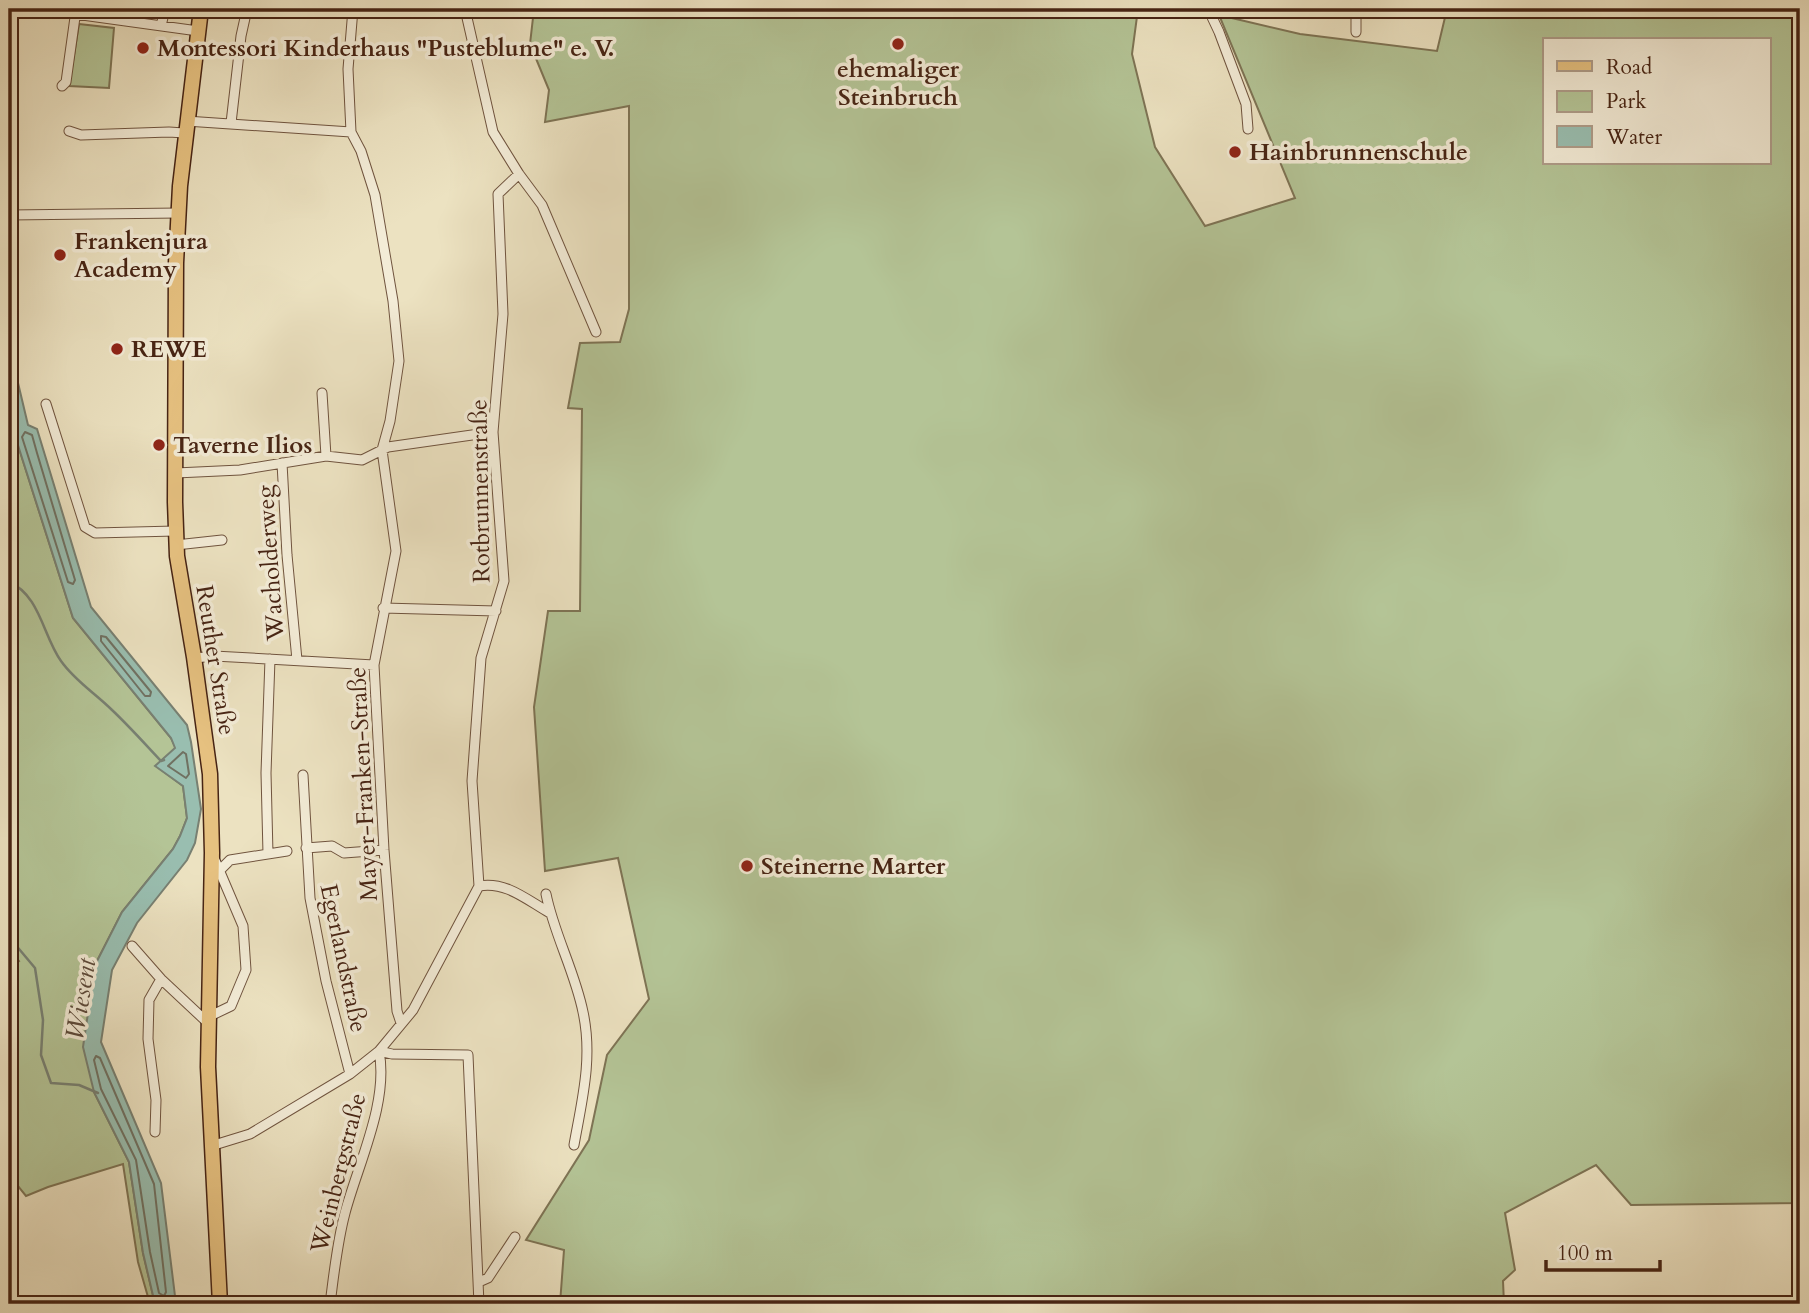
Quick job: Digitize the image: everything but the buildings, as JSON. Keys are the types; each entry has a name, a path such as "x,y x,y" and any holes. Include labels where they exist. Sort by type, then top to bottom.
{"main road":[{"name":"Reuther Straße","path":"201,9 185,127 179,214 176,303 176,538 210,774 212,853 208,1020 211,1146 220,1304"}],"street":[{"path":"161,26 165,9"},
{"path":"231,123 241,36 247,9"},
{"name":"Mayer-Franken-Straße","path":"353,9 348,69 351,132 361,151 375,195 399,361 390,421 382,450 396,551 374,665 384,850 397,1011 401,1023"},
{"path":"465,9 493,132 542,205 596,332"},
{"path":"1202,9 1211,15 1219,32 1246,104 1248,129"},
{"path":"1356,9 1356,32"},
{"path":"1419,9 1433,13"},
{"path":"62,86 66,82 76,12 198,32"},
{"path":"69,131 81,135 231,123 302,131 351,132"},
{"name":"Rotbrunnenstraße","path":"479,886 472,781 481,658 504,581 493,432 503,314 498,194 519,174"},
{"path":"9,215 179,214"},
{"path":"322,393 326,456"},
{"path":"46,404 85,527 95,533 222,540"},
{"path":"176,473 240,470 326,456 362,460 388,447 493,432"},
{"name":"Wacholderweg","path":"282,463 297,660"},
{"path":"383,608 496,611"},
{"path":"195,658 214,656 374,665"},
{"path":"268,854 266,773 270,659"},
{"name":"Egerlandstraße","path":"303,775 306,848 313,912 326,981 350,1074"},
{"name":"Egerlandstraße","path":"306,848 332,846 344,853 384,850"},
{"path":"220,870 230,860 287,851"},
{"name":"Reuther Straße","path":"208,1020 231,1006 246,970 243,926 212,853"},
{"path":"211,1146 250,1134 350,1074 379,1051 413,1010 479,886 492,884 510,889 550,914"},
{"path":"546,894 550,914 583,1011 588,1063 574,1145"},
{"path":"132,946 161,979 208,1020"},
{"path":"155,1132 156,1100 148,1039 149,1000 161,979"},
{"path":"379,1051 392,1054 468,1055 479,1304"},
{"name":"Weinbergstraße","path":"330,1304 345,1213 373,1128 382,1065 379,1051"},
{"path":"479,1282 488,1278 515,1237"}],"green space":[{"path":"534,9 1138,9 1132,54 1155,147 1205,226 1295,198 1219,15 1300,34 1437,51 1447,9 1800,9 1800,1203 1631,1205 1596,1165 1505,1213 1515,1270 1503,1281 1504,1304 560,1304 564,1250 526,1240 589,1140 607,1055 649,999 618,858 545,871 534,707 548,611 580,611 582,409 568,408 580,343 620,342 629,309 629,106 545,122 549,90 530,44"},
{"path":"79,24 114,28 109,88 69,86"},
{"path":"9,417 73,618 171,738 176,748 156,766 183,786 187,818 180,836 173,849 122,912 95,965 94,1092 129,1162 143,1253 155,1304 150,1304 138,1262 123,1164 26,1196 9,1175 9,969 19,961 9,949"}],"water":[{"path":"9,345 28,425 37,429 91,607 187,725 191,742 201,809 195,843 187,860 137,923 112,970 101,1042 161,1183 176,1304 155,1304 143,1253 129,1162 94,1092 83,1047 95,965 122,912 173,849 180,836 187,818 183,786 155,766 175,748 171,738 73,618 9,417"}],"waterway":[{"name":"Wiesent","path":"9,582 28,596 55,651 67,668 161,761 164,760"},
{"path":"9,937 35,968 43,1020 41,1055 51,1083 79,1085 98,1093"}],"place":[{"name":"ehemaliger Steinbruch","path":"898,44"},
{"name":"Montessori Kinderhaus \"Pusteblume\" e. V.","path":"143,48"},
{"name":"Hainbrunnenschule","path":"1235,152"},
{"name":"Frankenjura Academy","path":"60,255"},
{"name":"REWE","path":"117,349"},
{"name":"Taverne Ilios","path":"159,445"},
{"name":"Steinerne Marter","path":"747,866"}]}
